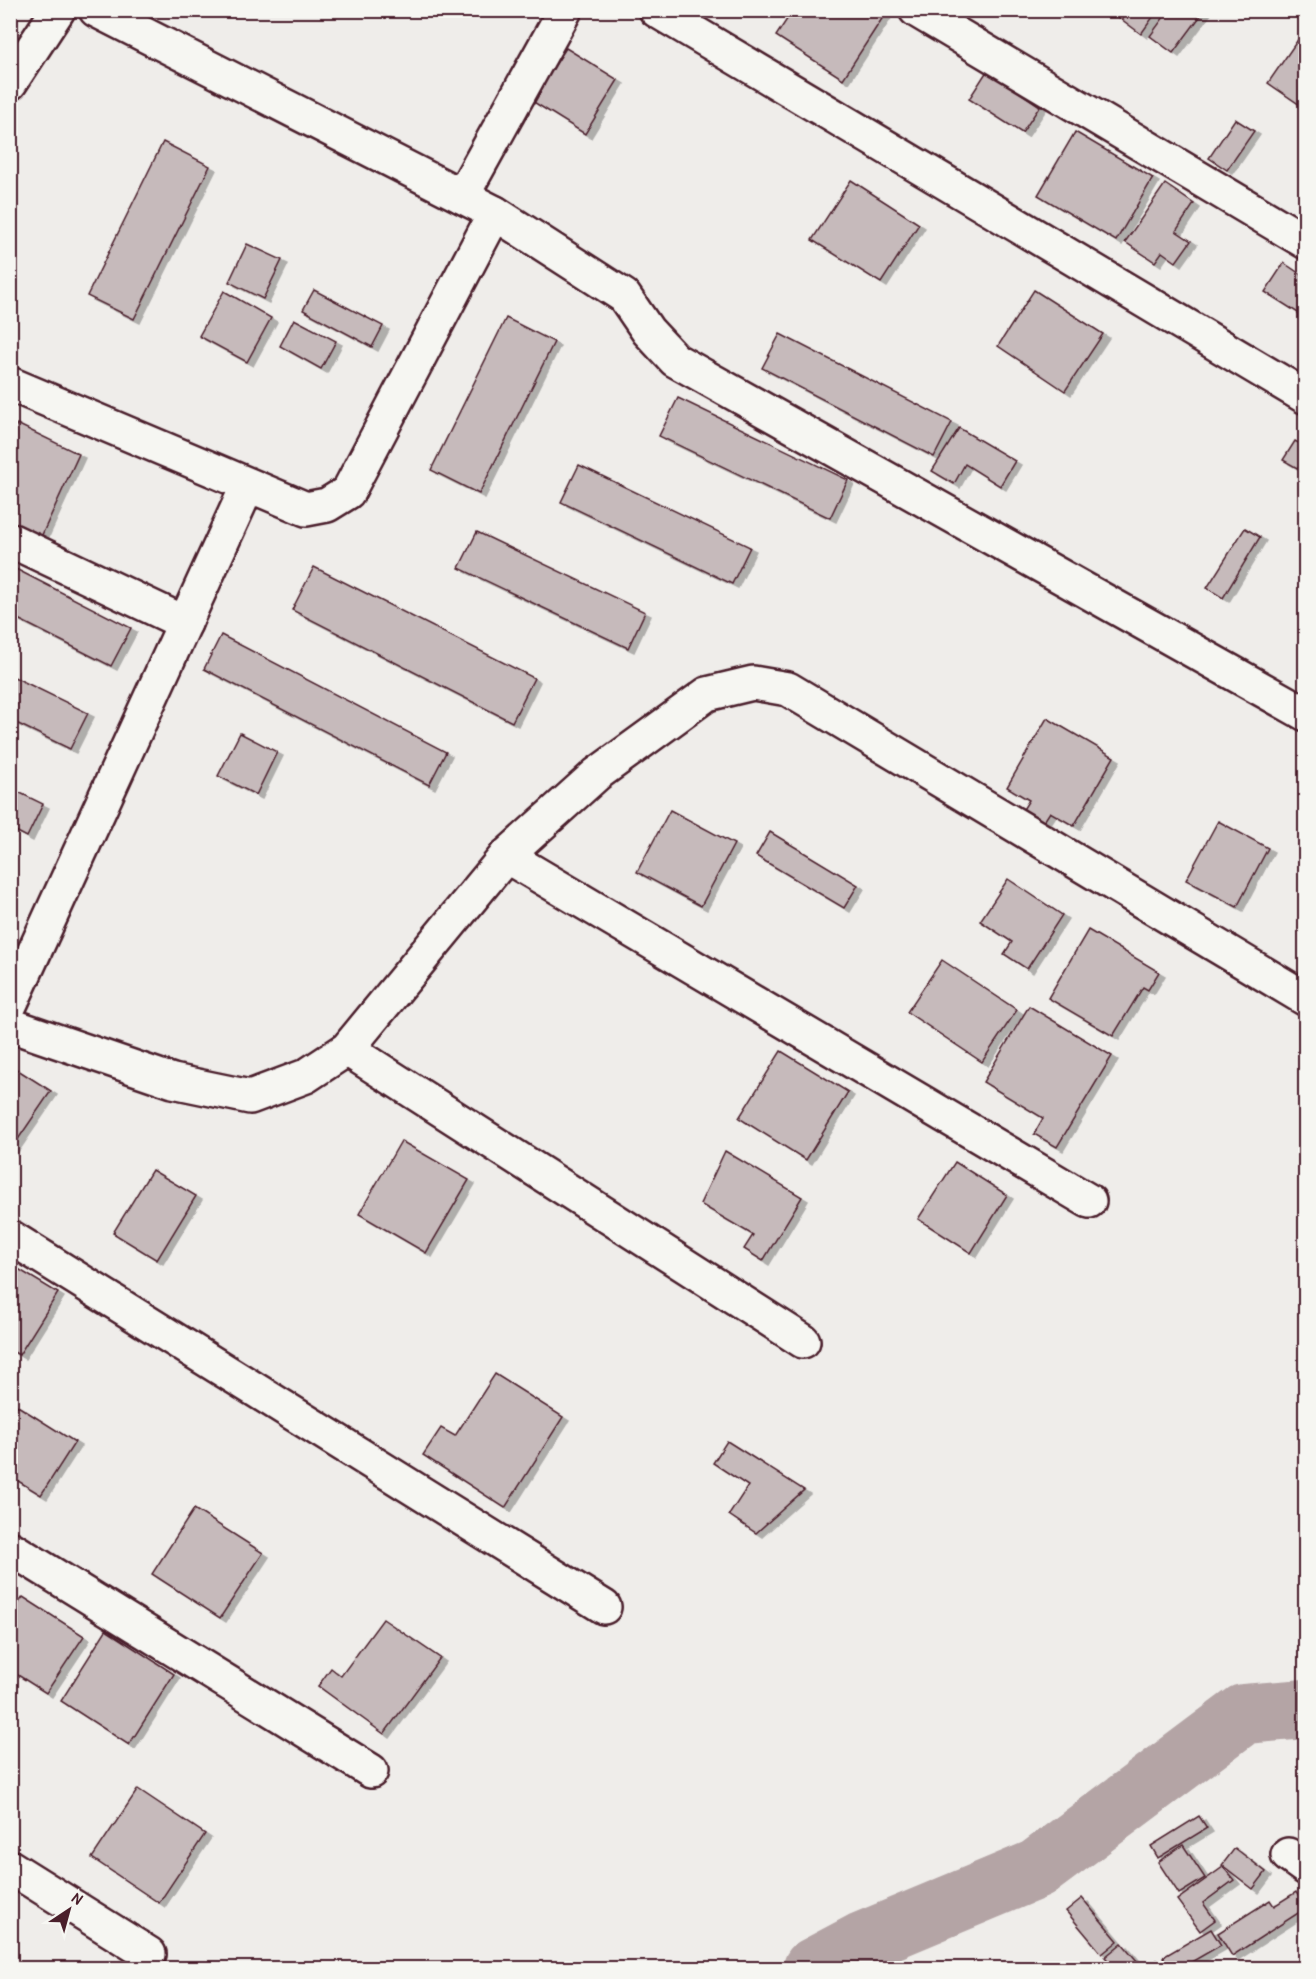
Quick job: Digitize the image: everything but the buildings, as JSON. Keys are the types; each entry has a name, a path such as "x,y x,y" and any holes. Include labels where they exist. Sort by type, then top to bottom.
{"street":[{"path":"10,83 58,10"},
{"path":"96,10 495,213 624,296 648,331 675,360 1305,714"},
{"path":"462,196 565,10"},
{"path":"656,10 1305,397"},
{"path":"916,10 1305,242"},
{"path":"10,384 306,509 327,505 348,492 495,213"},
{"path":"10,1005 248,485"},
{"path":"10,540 185,623"},
{"path":"10,1025 173,1081 250,1097 306,1076 347,1049 506,856 597,774 707,694 753,682 789,689 1305,999"},
{"path":"506,856 1089,1202"},
{"path":"347,1049 803,1341"},
{"path":"10,1237 604,1607"},
{"path":"10,1548 370,1771"},
{"path":"10,1867 149,1954"}],"waterway":[{"path":"813,1968 862,1942 1037,1869 1244,1714 1306,1709"}]}
